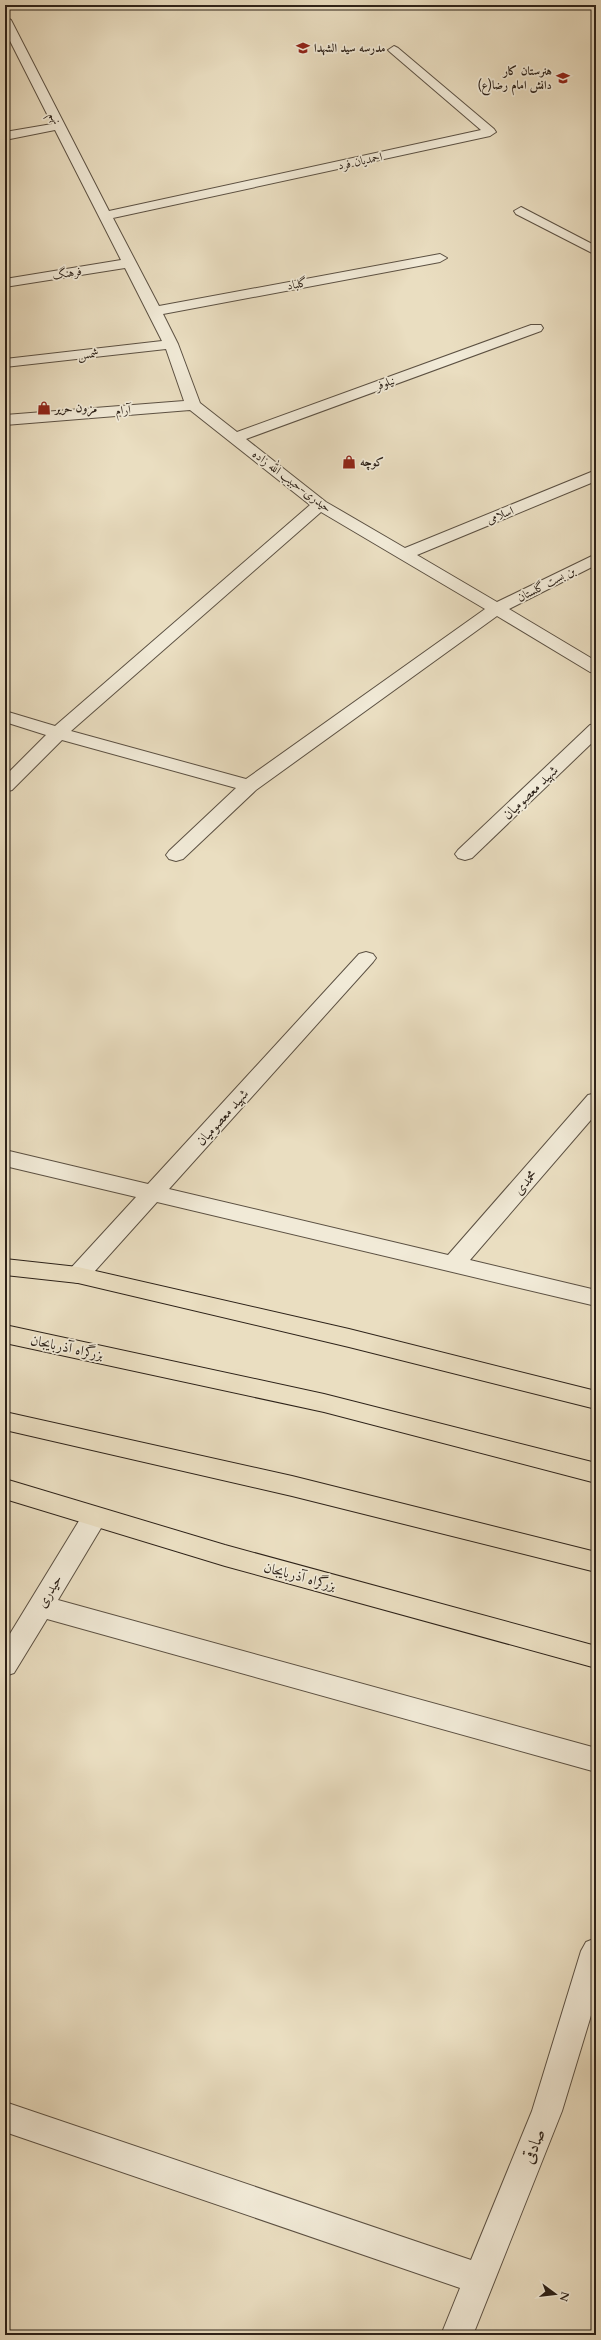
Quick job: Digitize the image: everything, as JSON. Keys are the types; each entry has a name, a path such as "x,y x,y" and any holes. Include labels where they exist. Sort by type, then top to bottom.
{"highway":[{"path":"5,1267 78,1275 349,1338 596,1400"},
{"name":"بزرگراه آذربایجان","path":"5,1334 324,1403 596,1473"},
{"path":"5,1421 292,1486 596,1562"},
{"name":"بزرگراه آذربایجان","path":"5,1489 94,1518 596,1657"}],"street":[{"name":"نهم","path":"5,20 106,216"},
{"name":"احمدیان فرد","path":"106,216 490,132 394,50"},
{"path":"5,136 59,126"},
{"path":"521,211 596,251"},
{"path":"106,216 172,344 193,405"},
{"name":"گلباد","path":"154,311 440,258"},
{"name":"فرهنگ","path":"5,284 130,263"},
{"name":"نیلوفر","path":"234,438 536,328"},
{"name":"شمس","path":"5,363 172,344"},
{"name":"حیدری-حبیب الله زاده","path":"193,405 320,505 596,668"},
{"name":"آرام","path":"5,420 193,405"},
{"name":"اسلامی","path":"404,555 596,475"},
{"path":"5,786 58,733 320,505"},
{"name":"بن بست گلستان","path":"176,855 249,786 496,609 596,559"},
{"path":"5,716 58,733 249,786"},
{"name":"شهید معصومیان","path":"465,854 596,729"},
{"name":"شهید معصومیان","path":"78,1275 366,958"},
{"name":"محمدی","path":"453,1264 596,1100"},
{"path":"5,1158 596,1298"},
{"name":"حیدری","path":"5,1665 94,1518"},
{"path":"40,1606 596,1760"},
{"name":"صادقی","path":"457,2335 547,2111 596,1951"},
{"path":"5,2117 480,2279"}],"place":[{"name":"مدرسه سید الشهدا","path":"303,48"},
{"name":"هنرستان کار دانش امام رضا(ع)","path":"563,78"},
{"name":"مزون حریر","path":"44,408"},
{"name":"کوچه","path":"349,462"}]}
